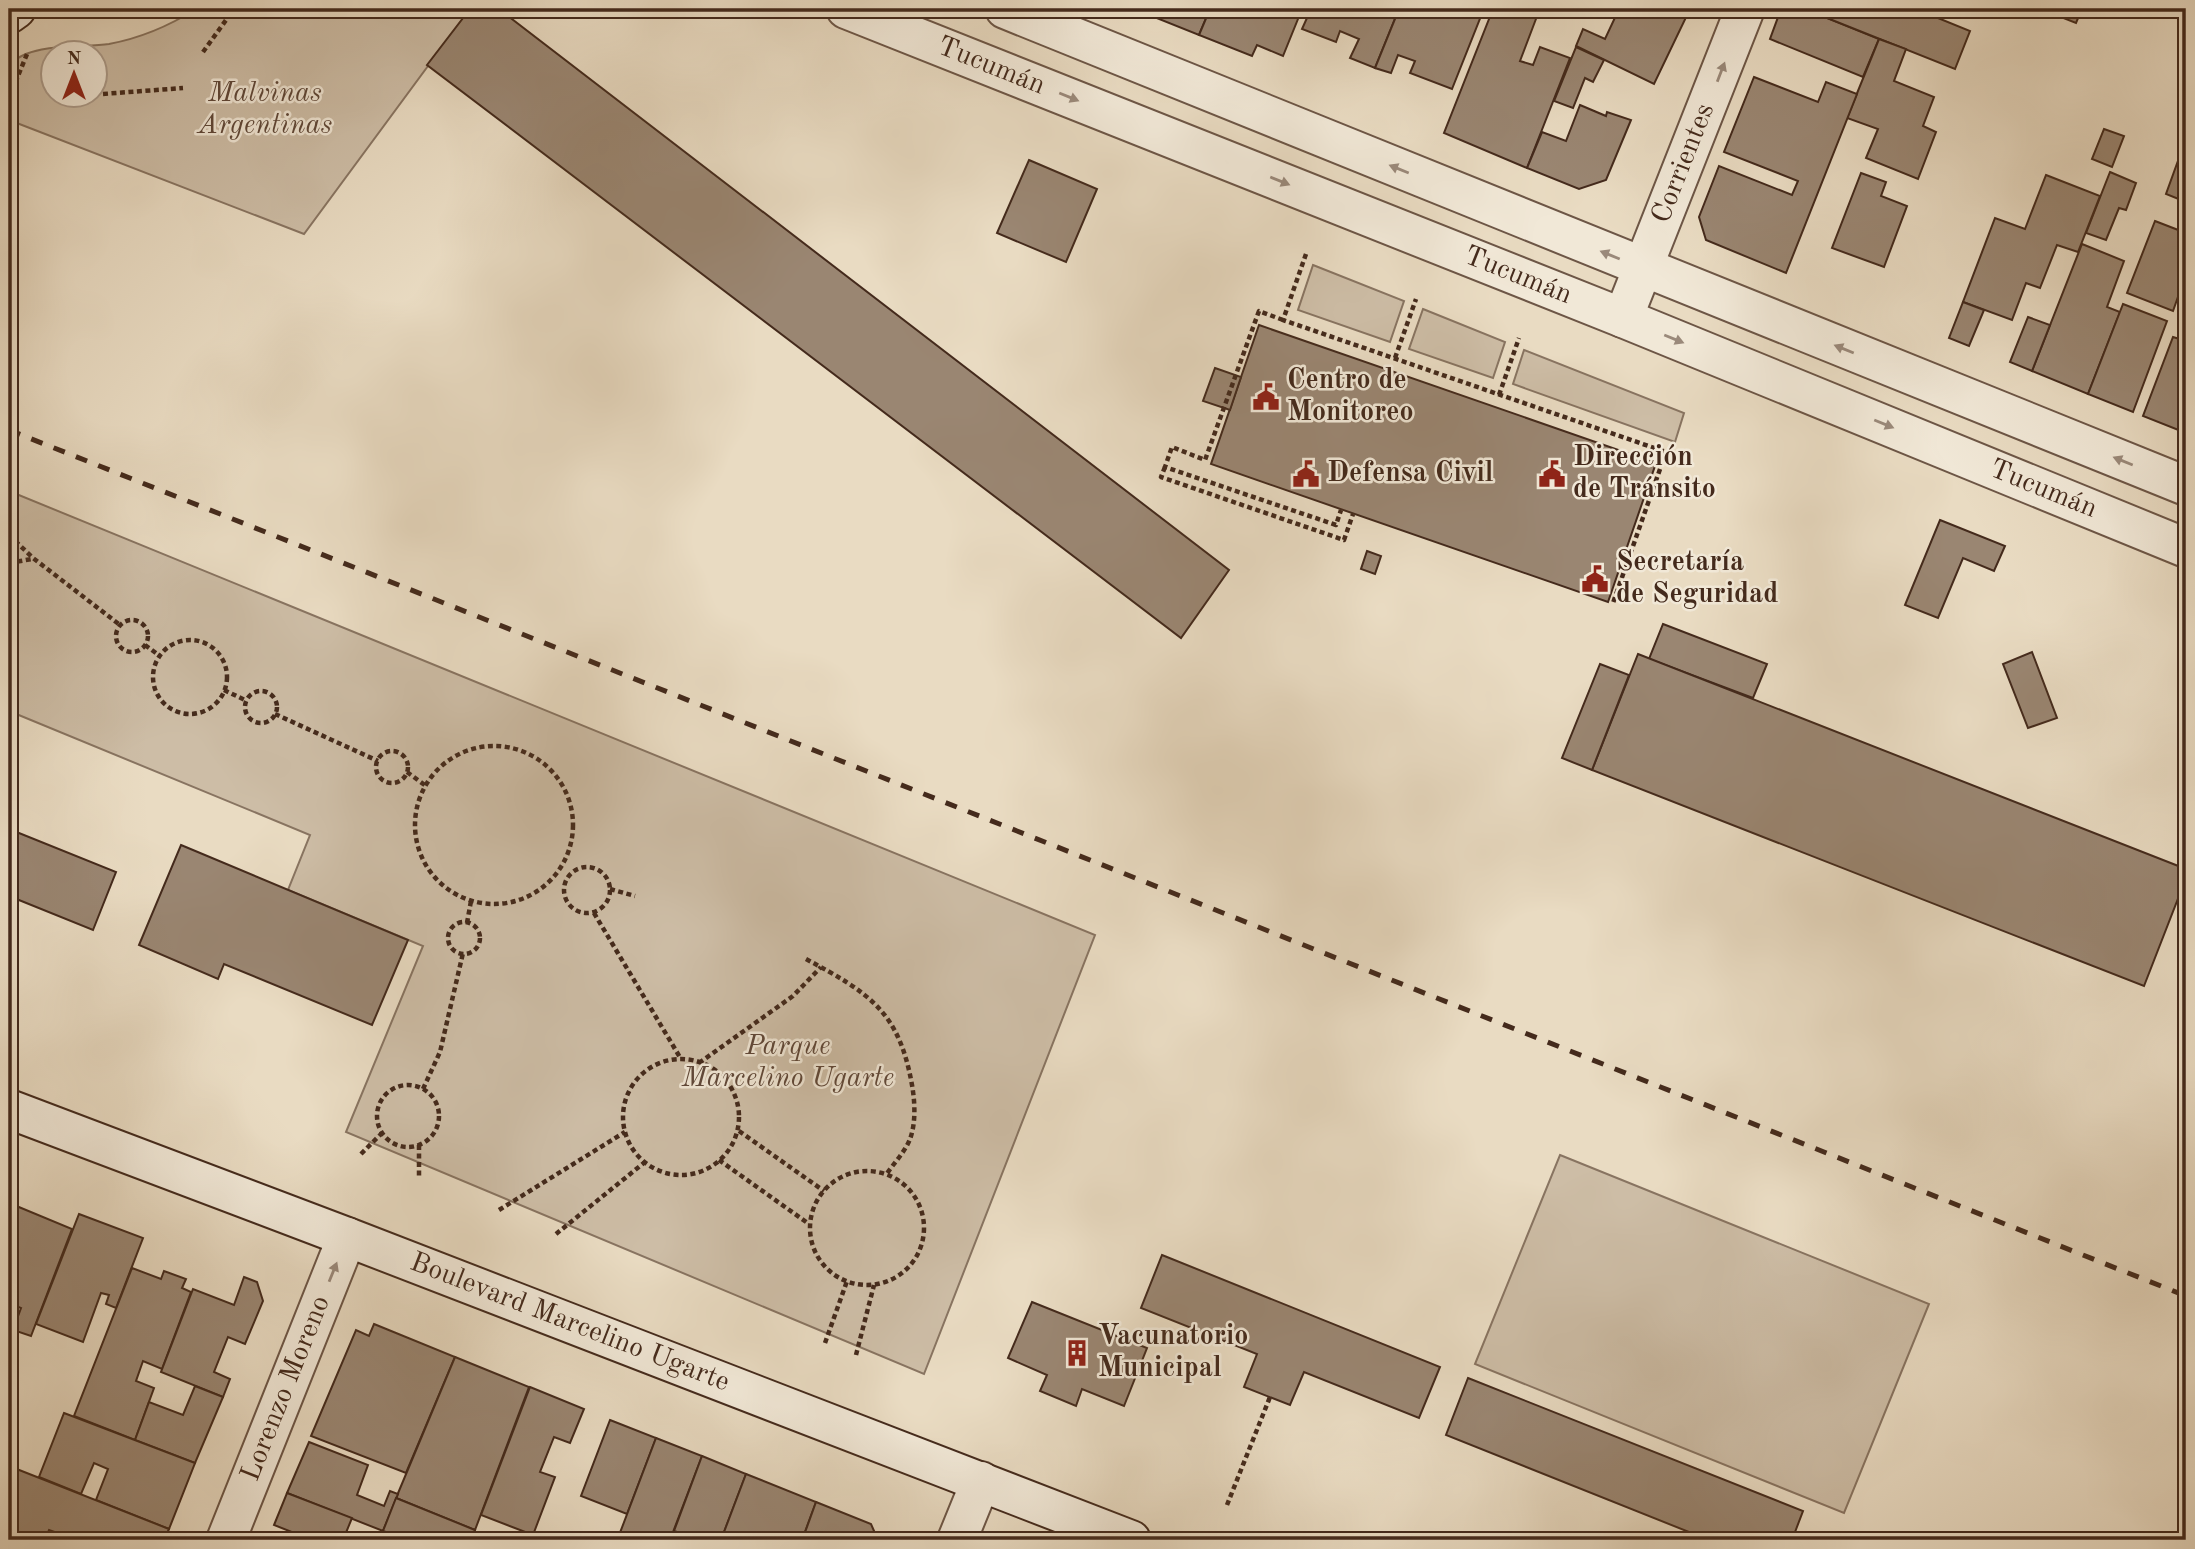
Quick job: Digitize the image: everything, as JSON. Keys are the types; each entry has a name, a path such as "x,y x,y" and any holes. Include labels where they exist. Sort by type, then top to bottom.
{"street":[{"path":"9,14 16,9"},
{"name":"Tucumán","path":"846,9 902,19 2186,548"},
{"name":"Tucumán","path":"1005,9 2186,486"},
{"name":"Corrientes","path":"1623,318 1745,9"},
{"name":"Boulevard Marcelino Ugarte","path":"9,1109 1130,1540"},
{"name":"Lorenzo Moreno","path":"226,1540 347,1237"},
{"path":"957,1540 981,1481"}],"path":[{"path":"203,52 234,9"},
{"path":"108,94 183,88"},
{"path":"1283,320 1306,254"},
{"path":"1395,358 1416,299"},
{"path":"1353,514 1344,540 1161,477 1172,447 1205,460 1259,311 1666,452 1613,603"},
{"path":"1499,395 1518,338"},
{"path":"1166,467 1336,525 1341,510"},
{"path":"9,535 33,558 120,625"},
{"path":"9,563 33,558"},
{"path":"135,620 145,626 148,636 145,645 131,652 122,648 116,635 120,625 135,620"},
{"path":"197,641 208,645 224,662 227,673 224,690 214,706 191,715 167,706 159,698 153,685 153,673 160,656 174,644 197,641"},
{"path":"145,645 160,656"},
{"path":"224,690 247,701"},
{"path":"264,691 276,702 275,714 270,720 255,722 247,715 247,701 253,693 264,691"},
{"path":"275,714 378,761"},
{"path":"488,746 513,748 537,758 556,775 569,797 574,821 571,847 561,870 542,890 517,902 491,905 471,901 441,885 424,864 415,838 416,811 426,786 442,766 463,753 488,746"},
{"path":"390,751 401,754 407,762 407,772 401,780 386,782 379,775 376,766 390,751"},
{"path":"407,772 426,786"},
{"path":"577,869 600,870 611,890 610,898 594,913 579,911 567,902 565,888 569,877 577,869"},
{"path":"561,870 569,877"},
{"path":"611,890 635,896"},
{"path":"467,923 471,901"},
{"path":"594,913 681,1059"},
{"path":"467,923 475,928 480,938 476,948 463,953 453,950 448,936 456,924 467,923"},
{"path":"423,1089 440,1052 463,953"},
{"path":"806,959 858,988 887,1016 907,1058 915,1104 910,1139 886,1175"},
{"path":"699,1063 793,996 821,967"},
{"path":"671,1059 681,1059 709,1066 724,1078 735,1095 739,1131 719,1160 698,1172 679,1174 661,1171 645,1162 632,1149 625,1132 623,1113 627,1095 637,1079 652,1067 671,1059"},
{"path":"404,1085 423,1089 436,1102 439,1122 428,1140 409,1148 388,1141 382,1133 377,1124 377,1113 380,1102 394,1088 404,1085"},
{"path":"739,1131 824,1191"},
{"path":"499,1210 625,1132"},
{"path":"361,1154 382,1133"},
{"path":"419,1145 419,1178"},
{"path":"719,1160 810,1225"},
{"path":"556,1234 645,1162"},
{"path":"857,1171 876,1171 894,1178 910,1190 920,1206 924,1225 921,1244 913,1261 900,1274 874,1285 848,1281 831,1272 819,1259 812,1242 810,1225 814,1207 824,1191 839,1178 857,1171"},
{"path":"825,1343 848,1281"},
{"path":"856,1355 874,1285"},
{"path":"1227,1505 1270,1397"}],"green space":[{"name":"Malvinas Argentinas","path":"196,9 470,9 304,234 9,120 9,65 18,58 38,50 38,108 108,108 108,44 165,26"},
{"path":"1313,265 1404,301 1390,342 1298,310"},
{"path":"1423,309 1505,342 1493,378 1409,349"},
{"path":"1524,350 1684,413 1675,442 1513,384"},
{"name":"Parque Marcelino Ugarte","path":"9,491 1095,935 924,1374 346,1132 423,946 288,890 310,835 9,711"},
{"path":"1560,1155 1929,1304 1844,1513 1475,1364"}],"building":[{"path":"470,9 499,9 1229,570 1181,638 427,65"},
{"path":"1157,9 1210,9 1199,35 1154,17"},
{"path":"1210,9 1302,9 1283,56 1257,45 1252,56 1199,35"},
{"path":"1311,9 1399,9 1375,68 1350,58 1359,39 1340,31 1336,42 1302,29"},
{"path":"1399,9 1462,9 1481,16 1452,89 1410,73 1415,61 1398,55 1391,73 1375,68"},
{"path":"1493,9 1554,9 1551,16 1539,11 1520,61 1533,65 1540,47 1570,58 1527,168 1444,133"},
{"path":"1619,9 1690,9 1654,84 1576,46 1583,29 1605,39"},
{"path":"1781,9 1805,9 1879,39 1863,77 1770,39"},
{"path":"1819,9 1931,9 1928,14 1970,31 1955,69 1817,14"},
{"path":"2049,9 2082,9 2076,23 2048,12"},
{"path":"1879,39 1906,49 1894,81 1934,97 1923,126 1936,132 1918,179 1866,158 1878,129 1847,118"},
{"path":"1576,47 1604,60 1593,82 1585,78 1573,108 1554,101"},
{"path":"1754,77 1818,102 1826,82 1857,94 1786,273 1706,240 1699,217 1719,166 1792,195 1798,181 1724,152"},
{"path":"1580,105 1606,116 1607,112 1631,120 1606,180 1579,189 1527,168 1542,132 1566,141"},
{"path":"2104,129 2124,136 2112,167 2092,159"},
{"path":"2179,158 2186,161 2186,202 2166,194"},
{"path":"1029,160 1097,189 1066,262 997,233"},
{"path":"2110,172 2136,183 2126,210 2119,208 2106,240 2086,233"},
{"path":"1861,173 1886,182 1881,196 1907,206 1884,267 1832,248"},
{"path":"2046,175 2100,196 2078,252 2057,245 2040,288 2026,283 2012,320 1963,302 1995,218 2025,229"},
{"path":"2155,221 2186,233 2186,274 2173,311 2127,293"},
{"path":"2082,244 2124,261 2107,307 2120,312 2088,394 2032,371"},
{"path":"1963,302 1984,310 1969,346 1949,338"},
{"path":"2123,304 2167,321 2133,412 2088,394"},
{"path":"2028,317 2050,325 2032,371 2010,362"},
{"path":"1259,325 1656,463 1608,602 1211,464"},
{"path":"2173,337 2186,341 2186,433 2143,416"},
{"path":"1215,368 1241,377 1230,410 1203,401"},
{"path":"1940,520 2005,546 1994,571 1963,558 1938,618 1905,605"},
{"path":"1367,551 1381,556 1375,574 1361,569"},
{"path":"1663,624 1767,664 1753,698 1649,659"},
{"path":"2032,652 2057,718 2028,728 2003,664"},
{"path":"1638,654 2186,869 2186,878 2144,986 1592,770"},
{"path":"1600,664 1629,675 1592,770 1562,758"},
{"path":"9,829 116,872 93,930 9,896"},
{"path":"181,845 408,940 372,1025 224,964 218,979 139,945"},
{"path":"14,1205 72,1229 31,1336 13,1330 21,1308 9,1303 9,1217"},
{"path":"79,1214 143,1238 116,1308 106,1304 109,1295 101,1293 83,1342 36,1324"},
{"path":"1162,1255 1440,1367 1419,1418 1304,1372 1290,1405 1244,1387 1257,1354 1141,1308"},
{"path":"132,1268 161,1279 164,1271 186,1279 182,1288 191,1292 162,1369 143,1361 136,1381 154,1388 135,1440 74,1416"},
{"path":"244,1277 257,1282 263,1301 245,1344 228,1337 214,1372 230,1379 223,1397 161,1372 193,1289 234,1305"},
{"name":"Vacunatorio Municipal","path":"1032,1302 1147,1348 1124,1406 1082,1389 1076,1406 1040,1391 1047,1375 1008,1358"},
{"path":"374,1324 455,1357 406,1473 311,1436 356,1330 369,1336"},
{"path":"455,1357 529,1387 475,1530 396,1498"},
{"path":"1468,1378 1803,1511 1792,1540 1709,1540 1446,1435"},
{"path":"195,1386 223,1397 195,1463 135,1440 149,1402 183,1415"},
{"path":"530,1387 584,1409 570,1443 554,1437 540,1472 555,1477 533,1535 481,1515"},
{"path":"64,1413 195,1463 169,1529 96,1500 108,1469 94,1463 81,1494 39,1477"},
{"path":"610,1420 656,1438 627,1514 581,1496"},
{"path":"656,1438 702,1456 670,1540 618,1538"},
{"path":"309,1442 368,1465 357,1495 384,1506 390,1491 398,1494 383,1531 287,1493"},
{"path":"702,1456 746,1474 721,1540 695,1540 696,1538 674,1531"},
{"path":"9,1466 169,1529 164,1540 65,1540 66,1536 49,1530 45,1540 9,1540"},
{"path":"746,1474 816,1502 802,1540 721,1540"},
{"path":"287,1493 352,1518 343,1540 306,1540 307,1538 274,1525"},
{"path":"396,1498 475,1530 471,1540 407,1540 383,1531"},
{"path":"816,1502 871,1524 878,1540 803,1538"}],"railway":[{"path":"9,430 2186,1296"}],"place":[{"name":"Centro de Monitoreo","path":"1266,397"},
{"name":"Defensa Civil","path":"1306,474"},
{"name":"Dirección de Tránsito","path":"1552,474"},
{"name":"Secretaría de Seguridad","path":"1595,579"},
{"name":"Vacunatorio Municipal","path":"1077,1353"}]}
